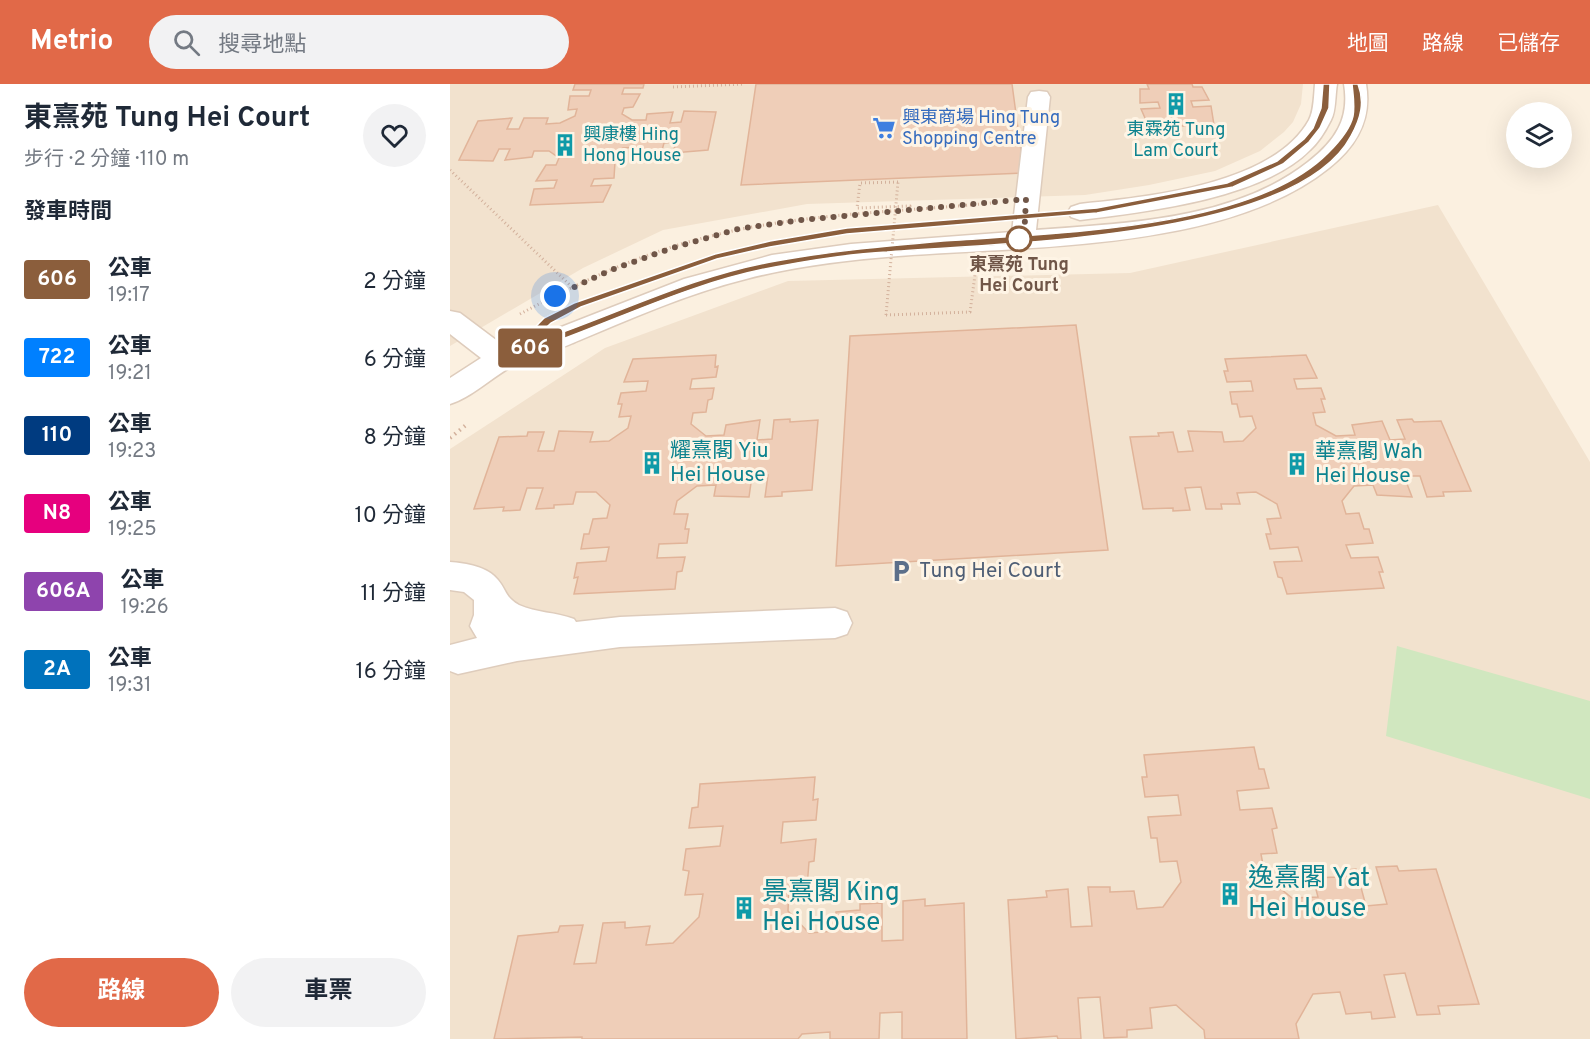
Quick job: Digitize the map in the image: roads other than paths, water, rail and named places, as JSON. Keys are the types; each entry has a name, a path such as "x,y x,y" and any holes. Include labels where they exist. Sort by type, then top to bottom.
{"street":[{"path":"508,356 563,337 685,287 773,264 859,251 1025,219 1158,201 1230,186 1255,176 1295,152 1316,128 1325,108 1326,84"},
{"path":"450,393 508,356 548,320 580,298 715,257 788,240 847,231 1025,219 1155,225 1244,204 1289,186 1320,166 1343,143 1352,130 1358,106 1356,84"},
{"path":"1025,219 1039,98"},
{"path":"450,320 508,356"},
{"path":"450,576 468,577 481,583 489,593 492,606 490,619 483,633 472,647 454,660"},
{"path":"492,606 507,617 530,626 566,631 620,632 835,623"},
{"path":"454,660 528,644 620,632"}],"place":[{"name":"東霖苑 Tung Lam Court","path":"1176,104"},
{"name":"興東商場 Hing Tung Shopping Centre","path":"884,128"},
{"name":"興康樓 Hing Hong House","path":"565,145"},
{"name":"東熹苑 Tung Hei Court","path":"1019,239"},
{"name":"耀熹閣 Yiu Hei House","path":"652,463"},
{"name":"華熹閣 Wah Hei House","path":"1297,464"},
{"name":"Tung Hei Court","path":"901,571"},
{"name":"逸熹閣 Yat Hei House","path":"1230,894"},
{"name":"景熹閣 King Hei House","path":"744,908"}]}
